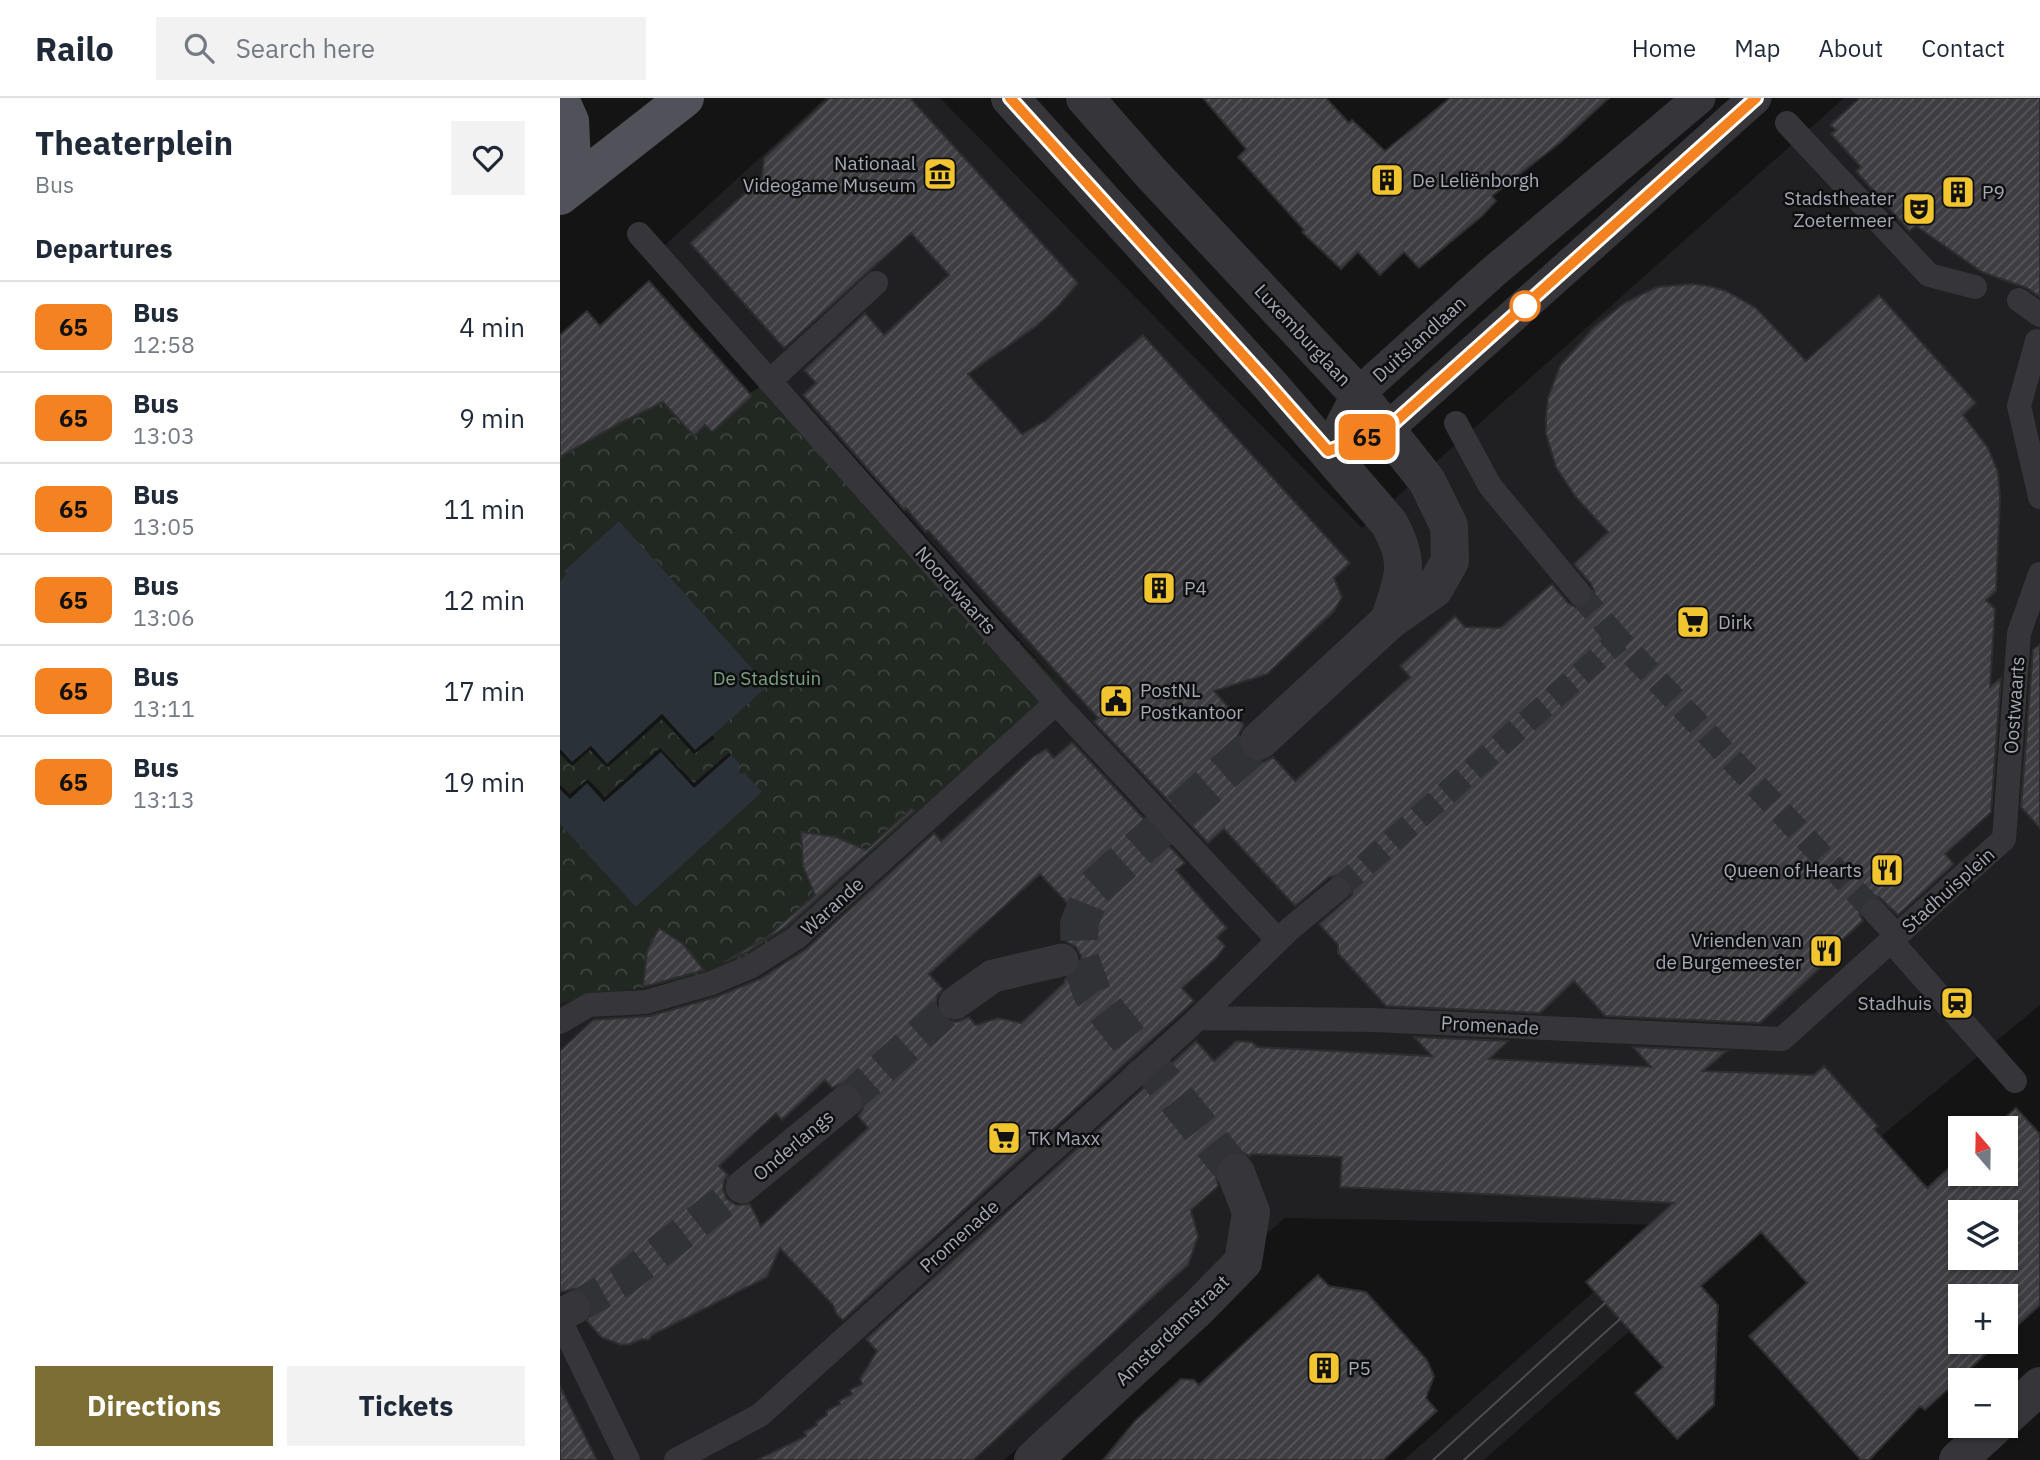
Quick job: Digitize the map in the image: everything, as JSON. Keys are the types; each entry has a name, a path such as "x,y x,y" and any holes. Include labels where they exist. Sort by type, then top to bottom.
{"main road":[{"path":"564,186 685,98"},
{"path":"560,99 570,121 564,186"}],"street":[{"path":"1010,98 1270,385 1389,523 1398,540 1405,568 1390,621"},
{"name":"Luxemburglaan","path":"1085,98 1358,394 1427,481 1450,526 1450,561 1434,589 1390,621 1259,741"},
{"name":"Duitslandlaan","path":"1328,451 1358,394 1493,273 1699,98"},
{"path":"1328,451 1386,430 1755,98"},
{"path":"1787,123 1929,275 1975,287"},
{"name":"Noordwaarts","path":"639,234 1056,703 1279,940"},
{"path":"771,380 876,283"},
{"path":"2019,300 2040,315"},
{"path":"2037,341 2019,406 2040,497"},
{"path":"1456,423 1490,486 1579,593"},
{"name":"Oostwaarts","path":"2004,839 2019,633 2040,575"},
{"name":"Warande","path":"560,1021 589,1005 646,1002 712,983 752,966 796,938 1056,703"},
{"name":"Stadhuisplein","path":"1782,1039 2004,839"},
{"name":"Promenade","path":"676,1460 760,1415 1338,889"},
{"path":"1874,911 1894,939"},
{"name":"Stadhuisplein","path":"1894,939 2015,1081"},
{"path":"955,1003 993,976 1062,960"},
{"name":"Promenade","path":"1199,1018 1373,1020 1782,1039"},
{"name":"Onderlangs","path":"742,1187 845,1102"},
{"name":"Amsterdamstraat","path":"1033,1460 1199,1307 1242,1262 1251,1212 1236,1173"},
{"path":"565,1314 578,1361 628,1460"},
{"path":"2018,1406 2040,1386"},
{"path":"1958,1460 1982,1438"}],"shaded area":[{"path":"825,98 940,98 1362,528 1844,98 2040,98 2040,1005 1771,1227 1747,1227 1484,1460 1404,1460 1669,1225 1285,1218 1004,1460 560,1460 560,1003 765,965 1064,689 664,246"},
{"path":"619,521 768,686 695,751 662,714 607,764 591,746 572,762 560,749 560,581 567,575 564,571"},
{"path":"661,751 694,787 731,755 739,763 739,774 745,773 762,792 636,907 560,824 560,789 570,799 587,783 604,802"}],"green space":[{"name":"De Stadstuin","path":"771,380 1064,689 765,965 560,1003 560,450 662,395 694,428"}],"pier":[{"path":"662,714 695,750 713,735 715,738 694,754 662,719 608,767 590,750 572,766 560,754 560,749 572,762 591,746 607,764"},
{"path":"660,748 694,783 729,753 731,755 694,788 661,752 604,802 587,783 570,799 560,789 560,785 570,794 588,779 605,797"}],"building":[{"path":"829,98 910,98 1078,283 1035,327 968,374 1022,434 1045,421 1143,335 1350,563 1334,578 1342,597 1334,611 1267,674 1214,691 1244,725 1238,735 1238,746 1243,755 1253,762 1264,762 1273,757 1295,781 1410,677 1400,666 1455,616 1465,627 1500,628 1552,584 1568,603 1575,607 1582,607 1593,599 1591,584 1574,564 1608,532 1575,496 1556,467 1546,434 1546,416 1548,398 1560,366 1594,327 1626,302 1657,287 1692,284 1709,286 1726,291 1756,308 1806,361 1879,295 1976,403 1963,415 1988,448 1998,472 2000,498 1996,591 1986,600 1995,609 1990,687 2001,678 1991,812 1945,854 1954,864 1898,915 1879,897 1871,896 1864,900 1860,907 1863,921 1841,941 1841,949 1760,1023 1605,1016 1574,981 1540,1013 1386,1006 1338,953 1338,945 1319,924 1352,895 1353,887 1349,879 1342,875 1329,877 1295,906 1224,829 1208,843 1094,722 1098,718 928,530 926,532 906,508 904,510 803,395 816,383 804,370 865,313 884,335 949,275 911,233 784,348 690,243 762,178 764,158"},
{"name":"De Leliënborgh","path":"1203,98 1326,98 1349,123 1352,120 1385,151 1450,98 1609,98 1562,141 1492,196 1496,201 1482,216 1419,268 1404,252 1380,275 1358,252 1341,269 1302,232 1304,230 1238,157 1246,149"},
{"name":"P9","path":"1860,98 2040,98 2040,297 2027,288 1982,272 1916,226 1909,231 1856,171 1861,167 1831,134 1836,130 1830,125"},
{"path":"649,281 752,396 712,432 705,425 694,436 663,402 560,457 560,335 587,311 600,326"},
{"path":"2040,644 2040,828 2021,807 2033,650"},
{"path":"1072,742 1185,863 1176,870 1227,928 1217,937 1225,946 1216,958 1182,988 1194,1001 843,1320 837,1315 833,1305 780,1248 767,1277 652,1335 649,1340 642,1339 621,1345 601,1337 587,1321 593,1308 585,1292 574,1289 560,1292 560,1051 593,1020 650,1016 716,997 760,979 806,949 934,833 941,841 1033,757 1046,749 1054,758","holes":["1040,874 1070,906 1067,942 1076,947 1081,956 1076,974 1065,979 1064,983 1021,1023 998,1018 976,1025 969,1017 957,1022 946,1020 939,1014 936,1005 937,996 943,989 929,974","825,1080 832,1088 843,1083 852,1084 859,1089 864,1099 863,1109 858,1116 868,1128 761,1226 750,1204 736,1205 727,1199 723,1190 728,1175 719,1166 776,1113 782,1120"]},
{"path":"912,808 914,811 787,926 745,953 724,962 768,936 815,895 803,867 801,832 836,837 866,850"},
{"path":"659,928 683,944 704,970 643,987 647,951"},
{"path":"1414,1037 1508,1041 1489,1059 1651,1067 1633,1047 1727,1051 1703,1071 1814,1075 1824,1066 1878,1126 1874,1129 1927,1188 1948,1169 1948,1186 2018,1186 2018,1116 2007,1116 2016,1108 2040,1134 2040,1305 2018,1325 2018,1284 1948,1284 1948,1354 1986,1354 1971,1368 1948,1368 1948,1389 1925,1410 1920,1406 1869,1460 1861,1460 1749,1336 1807,1283 1761,1232 1701,1286 1718,1305 1714,1405 1677,1439 1635,1393 1663,1367 1586,1282 1673,1203 1340,1187 1342,1157 1250,1156 1229,1152 1219,1159 1215,1169 1218,1186 1191,1210 1198,1236 1188,1265 973,1460 757,1460 806,1436 804,1432 817,1425 816,1422 827,1415 826,1411 852,1394 850,1390 862,1384 860,1379 877,1351 866,1339 1196,1041 1214,1061 1236,1041 1252,1042 1257,1047 1432,1056"},
{"name":"P5","path":"1318,1275 1329,1286 1366,1292 1427,1360 1434,1376 1426,1398 1437,1411 1383,1460 1103,1460 1135,1421 1181,1379 1194,1380 1199,1385"},
{"path":"560,1386 597,1460 560,1460"}],"tunnel":[{"path":"1579,593 1619,640"},
{"path":"1338,889 1619,640 1874,911"},
{"path":"1236,1173 1092,993 1080,958 1079,924 1093,889 1259,741"},
{"path":"845,1102 955,1003"},
{"path":"574,1308 620,1282 742,1187"}],"tram line":[{"path":"1433,1460 1605,1303"},
{"path":"1464,1460 1620,1319"}],"bus line":[{"name":"65","path":"1010,98 1328,451 1386,430 1756,98"}],"place":[{"name":"Nationaal Videogame Museum","path":"940,174"},
{"name":"De Leliënborgh","path":"1387,180"},
{"name":"P9","path":"1958,192"},
{"name":"Stadstheater Zoetermeer","path":"1919,209"},
{"name":"P4","path":"1159,588"},
{"name":"Dirk","path":"1693,622"},
{"name":"PostNL Postkantoor","path":"1116,701"},
{"name":"Queen of Hearts","path":"1887,870"},
{"name":"Vrienden van de Burgemeester","path":"1826,951"},
{"name":"Stadhuis","path":"1957,1003"},
{"name":"TK Maxx","path":"1004,1138"},
{"name":"P5","path":"1324,1368"}]}
